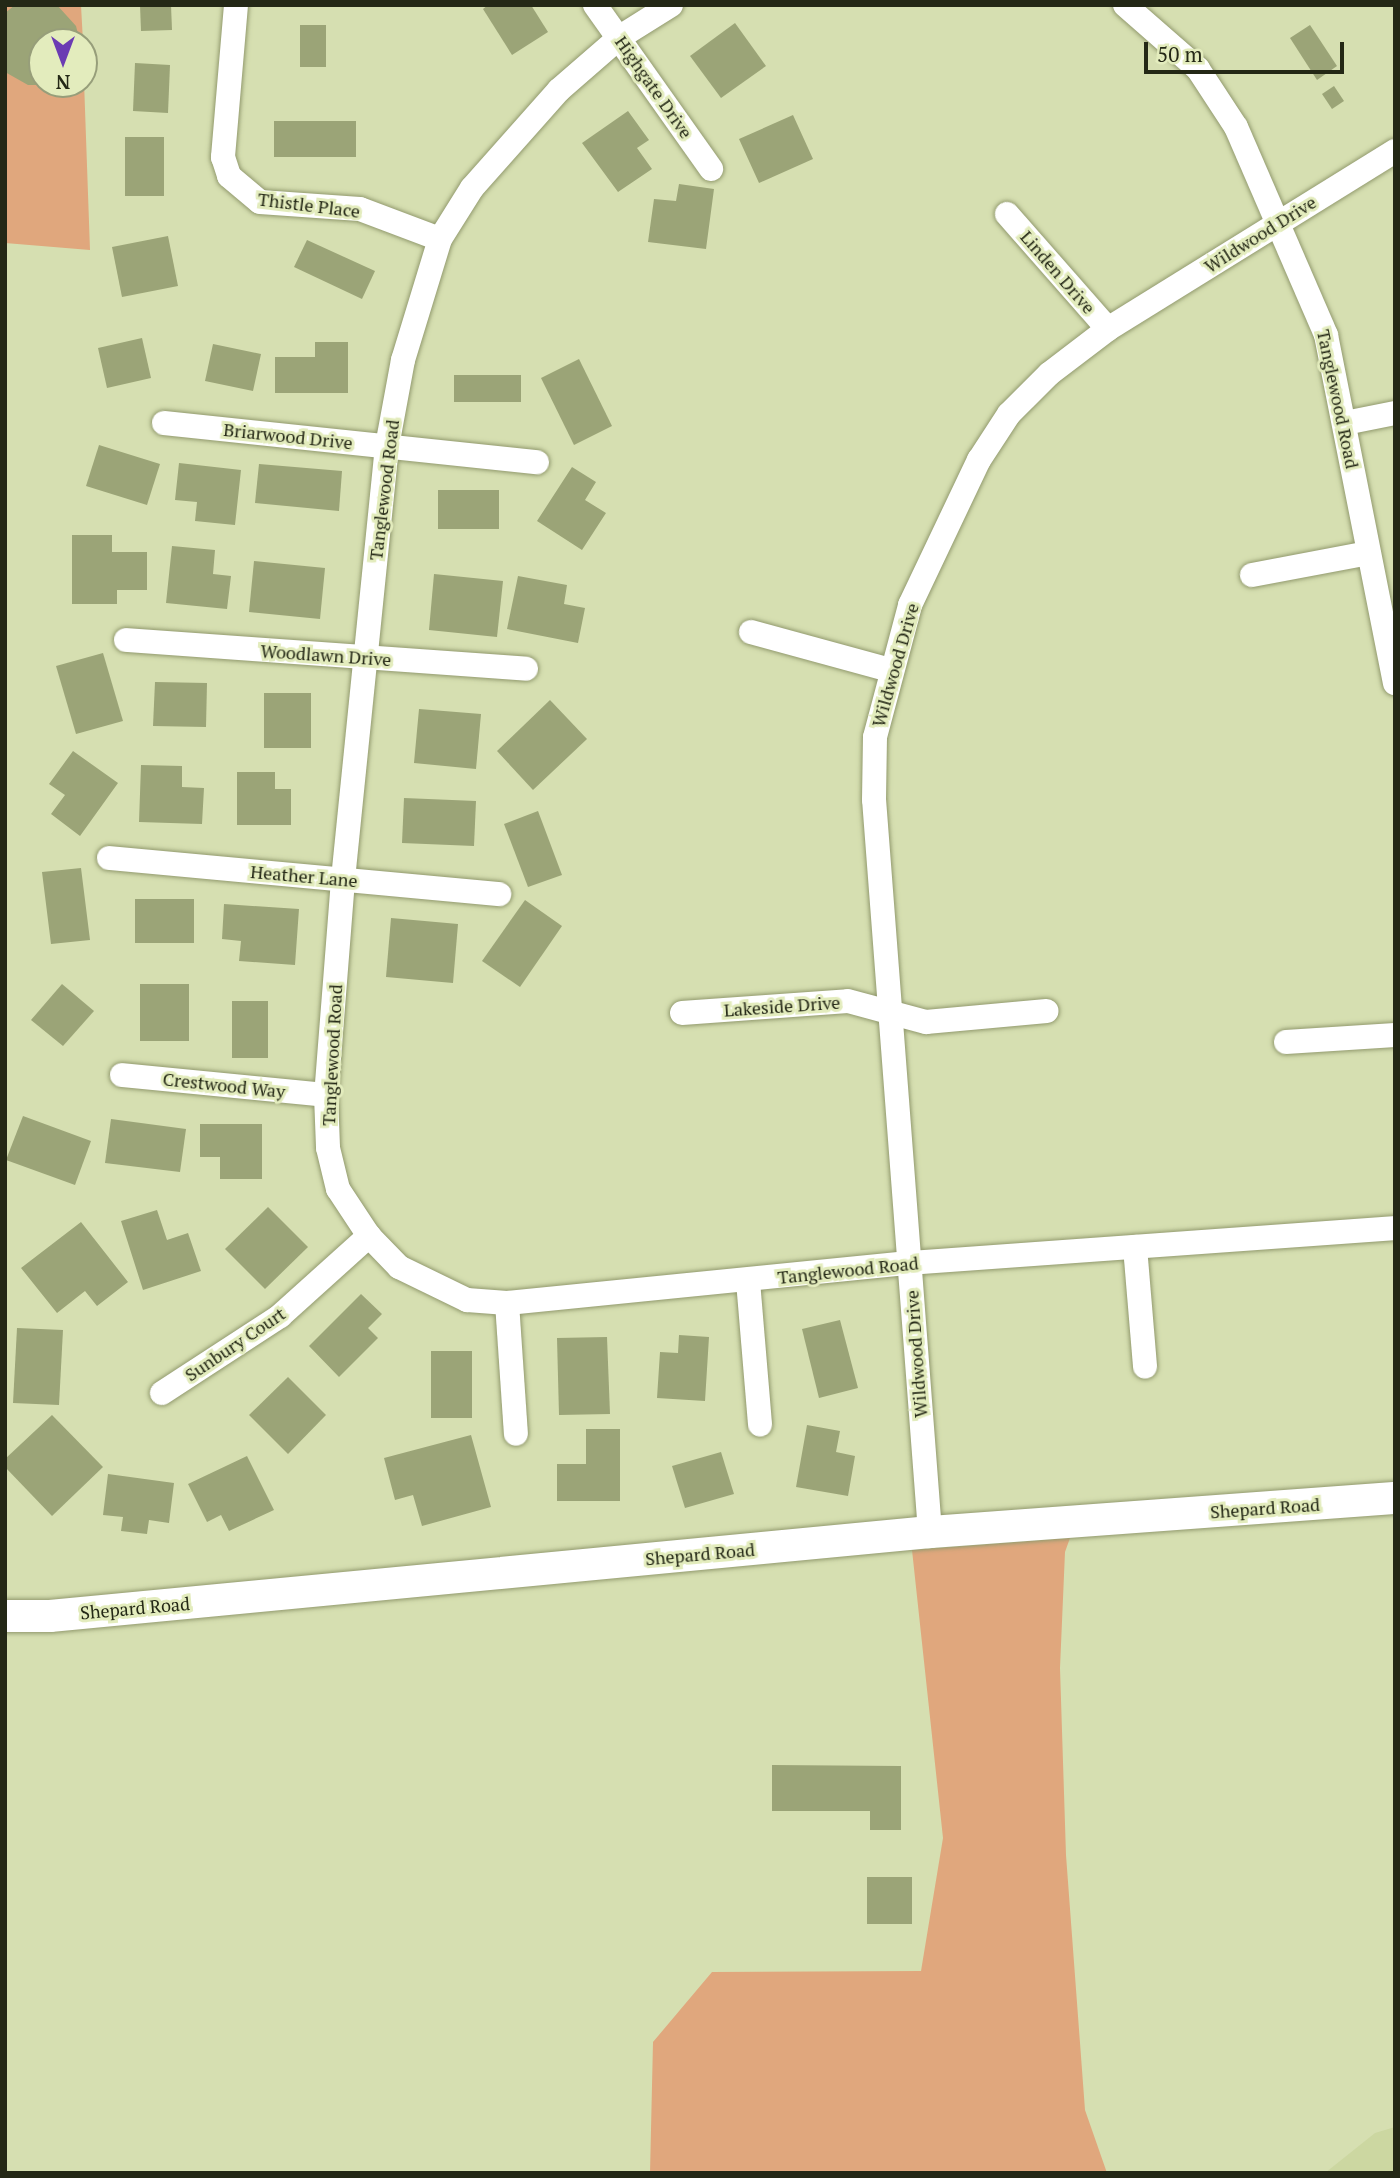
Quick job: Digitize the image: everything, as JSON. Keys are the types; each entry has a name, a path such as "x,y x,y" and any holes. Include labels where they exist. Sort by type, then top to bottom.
{"street":[{"name":"Thistle Place","path":"236,5 223,157 229,177 260,202 360,209 440,239"},
{"name":"Highgate Drive","path":"595,5 711,169"},
{"name":"Tanglewood Road","path":"671,5 620,37 559,90 516,135 472,188 440,239 403,360 387,446 343,880 326,1096 328,1148 338,1189 369,1236 399,1267 433,1286 467,1300 507,1303 909,1263 1395,1228"},
{"name":"Tanglewood Road","path":"1125,5 1198,69 1236,127 1326,335 1395,682"},
{"name":"Wildwood Drive","path":"930,1532 888,1011 874,800 875,737 890,670 910,605 979,460 1009,414 1049,374 1108,329 1395,151"},
{"name":"Linden Drive","path":"1007,214 1108,329"},
{"path":"1345,423 1395,413"},
{"name":"Briarwood Drive","path":"164,423 537,461"},
{"path":"1252,575 1368,553"},
{"path":"751,632 890,670"},
{"name":"Woodlawn Drive","path":"126,640 526,669"},
{"name":"Heather Lane","path":"109,858 499,894"},
{"name":"Lakeside Drive","path":"682,1013 848,1001 926,1022 1046,1011"},
{"path":"1286,1042 1395,1035"},
{"name":"Crestwood Way","path":"122,1075 326,1096"},
{"name":"Sunbury Court","path":"162,1393 280,1316 369,1236"},
{"path":"1135,1247 1145,1367"},
{"path":"748,1281 760,1425"},
{"path":"507,1303 516,1434"},
{"name":"Shepard Road","path":"5,1616 50,1616 930,1532 1395,1498"}],"shaded area":[{"path":"5,5 81,5 82,28 28,28 28,98 85,98 90,250 5,243"},
{"path":"1070,1538 1065,1552 1060,1668 1066,1855 1085,2110 1107,2173 650,2173 653,2042 712,1972 921,1971 943,1838 912,1550"},
{"path":"1395,2127 1395,2173 1325,2173 1375,2133"}],"building":[{"path":"15,5 57,5 76,26 28,28 28,85 5,72 5,13"},
{"path":"140,5 171,5 172,30 141,31"},
{"path":"488,5 531,5 548,32 512,55 483,9"},
{"path":"735,23 766,66 721,98 690,56"},
{"path":"300,25 326,25 326,67 300,67"},
{"path":"1310,25 1337,66 1317,80 1290,38"},
{"path":"135,63 170,65 168,113 133,111"},
{"path":"1334,86 1344,101 1332,109 1322,94"},
{"path":"628,111 649,140 637,148 652,169 618,192 582,143"},
{"path":"793,115 813,159 759,183 739,139"},
{"path":"274,121 356,121 356,157 274,157"},
{"path":"125,137 164,137 164,196 125,196"},
{"path":"679,184 714,189 706,249 648,242 654,199 676,201"},
{"path":"168,236 178,286 122,297 112,247"},
{"path":"307,240 375,271 362,299 294,267"},
{"path":"142,338 151,378 107,388 98,348"},
{"path":"315,342 348,342 348,393 275,393 275,357 315,357"},
{"path":"213,344 261,354 253,391 205,381"},
{"path":"579,359 612,426 574,445 541,378"},
{"path":"454,375 521,375 521,402 454,402"},
{"path":"99,445 160,464 147,505 86,486"},
{"path":"179,463 241,470 235,525 195,521 197,502 175,500"},
{"path":"259,464 342,471 339,511 255,503"},
{"path":"572,467 596,482 585,500 606,513 582,550 537,521"},
{"path":"438,490 499,490 499,529 438,529"},
{"path":"72,535 112,535 112,552 147,552 147,590 117,590 117,604 72,604"},
{"path":"172,546 215,550 213,574 231,576 227,609 166,603"},
{"path":"254,561 325,568 320,619 249,612"},
{"path":"434,574 503,581 497,637 429,630"},
{"path":"518,576 567,585 564,604 585,608 578,643 507,629"},
{"path":"103,653 123,721 76,734 56,666"},
{"path":"155,682 207,683 206,727 153,726"},
{"path":"264,693 311,693 311,748 264,748"},
{"path":"550,700 587,739 533,790 497,751"},
{"path":"419,709 481,714 476,769 414,763"},
{"path":"73,751 118,783 80,836 51,814 65,795 49,784"},
{"path":"141,765 182,766 182,787 204,788 202,824 139,822"},
{"path":"237,772 275,772 275,789 291,789 291,825 237,825"},
{"path":"404,798 476,801 474,846 402,843"},
{"path":"538,811 562,875 528,887 504,824"},
{"path":"81,868 90,940 51,944 42,872"},
{"path":"135,899 194,899 194,943 135,943"},
{"path":"525,900 562,926 520,987 482,961"},
{"path":"224,904 299,909 295,965 239,961 241,941 222,939"},
{"path":"391,918 458,924 453,983 386,977"},
{"path":"62,984 94,1011 63,1046 31,1020"},
{"path":"140,984 189,984 189,1041 140,1041"},
{"path":"232,1001 268,1001 268,1058 232,1058"},
{"path":"23,1116 91,1141 75,1185 6,1160"},
{"path":"111,1119 186,1129 180,1172 105,1163"},
{"path":"200,1124 262,1124 262,1179 220,1179 220,1157 200,1157"},
{"path":"268,1207 308,1247 265,1289 225,1249"},
{"path":"157,1210 167,1240 188,1233 201,1271 143,1290 121,1221"},
{"path":"81,1222 128,1282 97,1306 85,1291 57,1313 21,1268"},
{"path":"361,1294 382,1314 368,1328 378,1338 339,1377 309,1346"},
{"path":"840,1320 858,1388 819,1398 802,1329"},
{"path":"17,1328 63,1330 59,1405 13,1403"},
{"path":"679,1335 709,1337 705,1401 657,1398 660,1352 678,1353"},
{"path":"607,1337 610,1414 559,1415 557,1338"},
{"path":"431,1351 472,1351 472,1418 431,1418"},
{"path":"288,1377 326,1415 288,1454 249,1415"},
{"path":"52,1415 103,1467 52,1516 5,1467 5,1459"},
{"path":"807,1425 840,1431 836,1452 855,1456 848,1496 796,1487"},
{"path":"586,1429 620,1429 620,1501 557,1501 557,1464 586,1464"},
{"path":"471,1435 491,1507 422,1526 413,1495 395,1500 384,1458"},
{"path":"721,1452 734,1494 685,1508 672,1466"},
{"path":"247,1456 274,1510 229,1531 221,1515 207,1522 188,1484"},
{"path":"108,1474 174,1483 169,1523 149,1520 147,1534 121,1531 123,1517 103,1515"},
{"path":"772,1765 901,1766 901,1830 870,1830 870,1811 772,1811"},
{"path":"867,1877 912,1877 912,1924 867,1924"}]}
